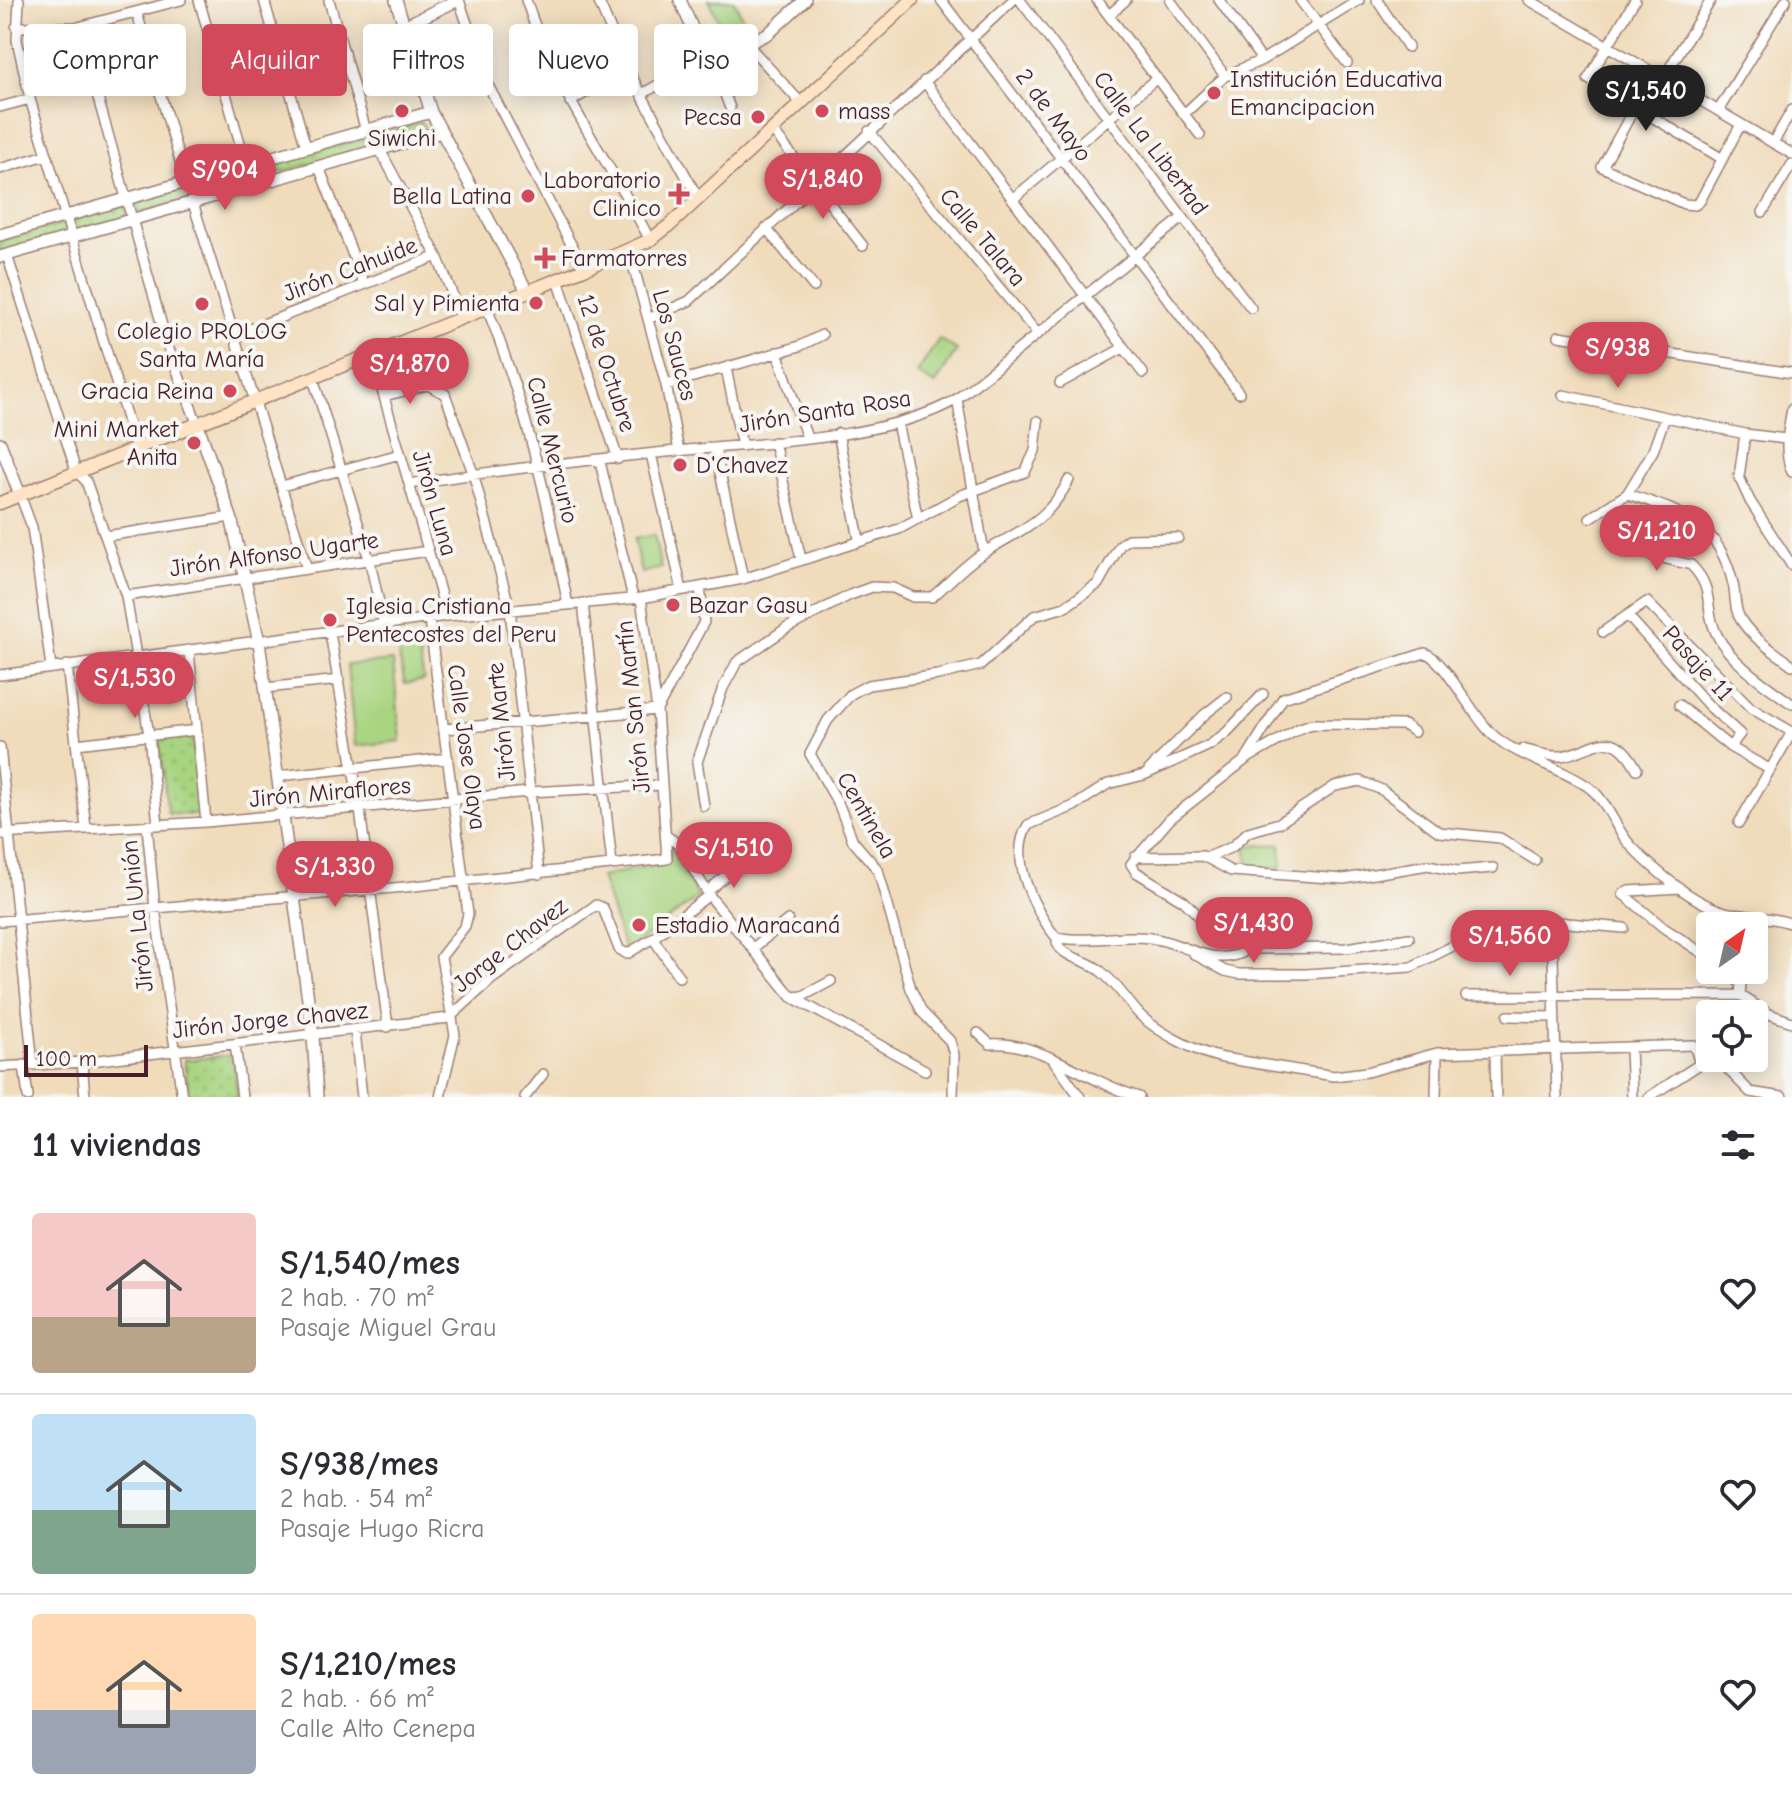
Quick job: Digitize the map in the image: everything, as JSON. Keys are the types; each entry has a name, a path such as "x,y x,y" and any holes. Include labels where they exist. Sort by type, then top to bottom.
{"main road":[{"path":"0,503 558,280 650,240 773,131 912,0"}],"street":[{"path":"19,0 16,27 30,99 136,448"},
{"path":"91,24 181,0"},
{"path":"199,0 246,164"},
{"path":"264,0 306,147"},
{"path":"329,0 366,131"},
{"path":"396,0 403,24"},
{"path":"408,24 458,0 489,87 551,200 584,269"},
{"path":"526,0 539,42 570,102 616,174 650,240"},
{"path":"598,0 608,24"},
{"path":"680,0 692,24"},
{"path":"758,40 805,0"},
{"name":"2 de Mayo","path":"941,0 1239,393"},
{"path":"648,319 689,301 1013,0"},
{"name":"Calle La Libertad","path":"1020,0 1251,308"},
{"path":"1097,0 1200,135"},
{"path":"1109,15 1126,0"},
{"path":"1170,0 1225,76"},
{"path":"1219,0 1262,60"},
{"path":"1300,0 1347,63"},
{"path":"1184,114 1225,76 1262,60 1359,0"},
{"path":"1377,0 1408,47"},
{"path":"1635,0 1588,79 1721,158"},
{"path":"1664,77 1711,0"},
{"path":"1718,111 1786,0"},
{"path":"1533,1 1792,154"},
{"path":"137,13 186,182"},
{"path":"16,27 24,27"},
{"path":"758,56 801,103"},
{"path":"1014,198 1157,78"},
{"path":"924,81 1143,373"},
{"path":"638,87 698,198"},
{"path":"642,94 654,88"},
{"path":"97,96 168,347 231,517 259,642 313,1036 317,1097"},
{"path":"426,96 441,132 527,291"},
{"path":"570,102 580,96"},
{"path":"725,96 730,108"},
{"path":"0,107 30,99"},
{"path":"1635,107 1602,167 1684,204 1695,205 1741,124"},
{"path":"1773,143 1792,110"},
{"path":"0,235 431,112"},
{"path":"773,131 863,246"},
{"name":"Calle Talara","path":"869,131 1037,333"},
{"path":"158,825 149,735 126,596 86,481 76,471 4,256 441,132"},
{"path":"380,150 437,256 462,318"},
{"path":"0,169 46,155"},
{"path":"1763,212 1792,164"},
{"path":"319,167 364,284"},
{"path":"193,203 307,569"},
{"name":"Jirón Santa Rosa","path":"409,484 473,473 807,438 897,423 935,412 957,399 1182,218"},
{"path":"766,228 814,287"},
{"name":"Los Sauces","path":"629,250 666,385 679,451"},
{"name":"Jirón Cahuide","path":"233,336 437,256"},
{"name":"12 de Octubre","path":"558,280 618,459"},
{"name":"Calle Mercurio","path":"487,308 510,365 540,466 568,605"},
{"path":"666,385 777,352 822,335"},
{"path":"1559,336 1792,373"},
{"path":"1060,383 1123,348"},
{"path":"777,352 807,438"},
{"name":"Jirón Luna","path":"372,355 447,616"},
{"path":"726,368 742,446"},
{"path":"313,378 370,562 384,625"},
{"name":"Jirón Marte","path":"384,396 428,385 445,394 473,473 510,609 520,723 539,874"},
{"path":"1563,395 1745,434 1786,439"},
{"path":"957,399 984,552"},
{"path":"1792,409 1786,439 1792,472"},
{"path":"1590,518 1608,503 1627,494 1653,451 1665,417"},
{"path":"0,675 447,616 637,598 743,579 859,539 899,529 973,491 1025,472 1035,451 1038,421"},
{"path":"897,423 918,519"},
{"path":"838,433 859,539"},
{"path":"1745,434 1739,477 1750,501 1791,562"},
{"path":"774,442 801,559"},
{"path":"0,443 32,527 51,667"},
{"path":"715,449 743,579"},
{"path":"282,486 400,454"},
{"path":"651,454 682,590"},
{"name":"Jirón San Martín","path":"600,462 637,598 657,710 668,837 667,859 612,864"},
{"path":"704,806 697,762 723,688 737,662 787,628 872,587 893,588 913,597 932,597 984,552 1016,536 1048,513 1069,480"},
{"path":"1627,494 1672,509 1699,523 1719,546 1743,625 1792,665"},
{"path":"106,536 231,517"},
{"name":"Centinela","path":"953,1097 954,1055 950,1041 922,1012 911,989 878,870 853,841 839,805 810,754 828,720 860,689 882,682 938,675 981,665 1034,616 1065,607 1098,584 1120,545 1128,539 1178,538"},
{"path":"1630,550 1691,565 1701,575 1709,591 1711,621 1718,638 1761,681 1792,704"},
{"name":"Jirón Alfonso Ugarte","path":"126,596 428,551"},
{"path":"445,729 595,713 657,710 704,622 700,587"},
{"path":"1603,632 1647,602 1751,708 1792,732 1739,823"},
{"path":"0,921 465,881 612,864 583,603"},
{"name":"Pasaje 11","path":"1628,616 1709,706 1740,734 1730,747"},
{"name":"Calle Jose Olaya","path":"429,619 465,881 467,920 441,957 449,1018 455,1035 440,1097"},
{"path":"330,633 354,768 388,1027"},
{"path":"189,652 206,822"},
{"path":"1245,760 1283,698 1425,653 1439,662 1496,738 1519,748 1563,755 1594,742 1607,742 1627,754 1637,769"},
{"path":"67,665 86,828"},
{"path":"266,688 339,680"},
{"path":"1263,694 1227,732 1210,745 1144,775 1108,784 1074,806 1034,820 1023,832 1027,892 1038,914 1058,940 1061,950 1091,964 1110,978 1149,1022 1211,1056 1334,1076 1367,1072 1437,1053 1694,1045 1700,1064 1649,1097"},
{"path":"1144,775 1204,715 1227,697"},
{"path":"1679,705 1730,747 1769,769"},
{"path":"1244,949 1238,942 1217,934 1165,887 1136,872 1131,864 1135,857 1170,819 1245,760 1300,728 1312,724 1404,725 1414,732"},
{"path":"76,744 197,730"},
{"path":"0,747 5,833 20,919 29,1065 28,1097"},
{"path":"1519,748 1538,763 1589,787 1630,845 1680,888 1723,912"},
{"path":"278,776 448,758"},
{"path":"1135,857 1206,858 1232,847 1248,832 1279,823 1335,786 1360,781 1382,790 1429,827 1449,835 1500,838 1517,845 1535,860"},
{"name":"Jirón Miraflores","path":"5,833 206,822 529,792 662,785"},
{"name":"Jirón La Unión","path":"147,826 173,1051 182,1097"},
{"path":"668,837 678,844 708,894 792,997 925,1070"},
{"path":"1206,858 1231,871 1344,879 1428,865 1457,871 1493,868"},
{"path":"679,977 653,938 708,894 739,864"},
{"path":"1680,888 1623,894 1664,928 1696,949"},
{"name":"Jorge Chavez","path":"449,1018 492,979 596,905 603,908 619,949 632,953 653,938"},
{"path":"1768,916 1792,924"},
{"path":"753,948 788,920"},
{"path":"1058,940 1149,937 1192,952 1225,971 1254,975 1411,967 1469,938 1514,925 1552,922 1624,928"},
{"path":"1552,922 1557,1097"},
{"path":"1192,952 1234,957 1244,949 1346,948 1409,938"},
{"path":"792,997 803,996 831,981"},
{"path":"1740,995 1741,984"},
{"path":"1466,996 1740,995 1769,1014 1792,1022"},
{"path":"1508,1016 1554,1017"},
{"name":"Jirón Jorge Chavez","path":"0,1067 82,1062 449,1018"},
{"path":"355,1031 362,1097"},
{"path":"978,1033 990,1044 1019,1044 1052,1058 1089,1080 1139,1097"},
{"path":"235,1044 242,1097"},
{"path":"1630,1049 1632,1097"},
{"path":"1495,1051 1496,1097"},
{"path":"1436,1097 1437,1053"},
{"path":"1052,1058 1080,1097"},
{"path":"82,1062 85,1097"},
{"path":"1731,1072 1750,1092 1782,1097"},
{"path":"525,1097 543,1074"}],"green space":[{"path":"709,0 734,0 744,22 720,24"},
{"path":"422,122 427,131 139,213 136,202"},
{"path":"125,205 128,217 77,231 73,220"},
{"path":"64,223 67,234 0,253 0,241"},
{"path":"939,339 957,350 935,385 917,373"},
{"path":"654,535 661,568 641,573 634,539"},
{"path":"417,644 424,680 405,684 397,648"},
{"path":"393,661 401,741 355,746 347,665"},
{"path":"192,735 200,815 168,814 159,739"},
{"path":"1281,844 1282,867 1248,869 1247,846"},
{"name":"Estadio Maracaná","path":"672,849 698,897 625,952 601,877 666,862"},
{"path":"232,1055 238,1097 189,1097 184,1060"}],"place":[{"name":"Institución Educativa Emancipacion","path":"1214,93"},
{"name":"Siwichi","path":"402,111"},
{"name":"mass","path":"822,111"},
{"name":"Pecsa","path":"758,117"},
{"name":"Laboratorio Clinico","path":"679,194"},
{"name":"Bella Latina","path":"528,196"},
{"name":"Farmatorres","path":"545,258"},
{"name":"Sal y Pimienta","path":"536,303"},
{"name":"Colegio PROLOG Santa María","path":"202,304"},
{"name":"Gracia Reina","path":"230,391"},
{"name":"Mini Market Anita","path":"194,443"},
{"name":"D'Chavez","path":"680,465"},
{"name":"Bazar Gasu","path":"673,605"},
{"name":"Iglesia Cristiana Pentecostes del Peru","path":"330,620"},
{"name":"Estadio Maracaná","path":"639,925"}]}
